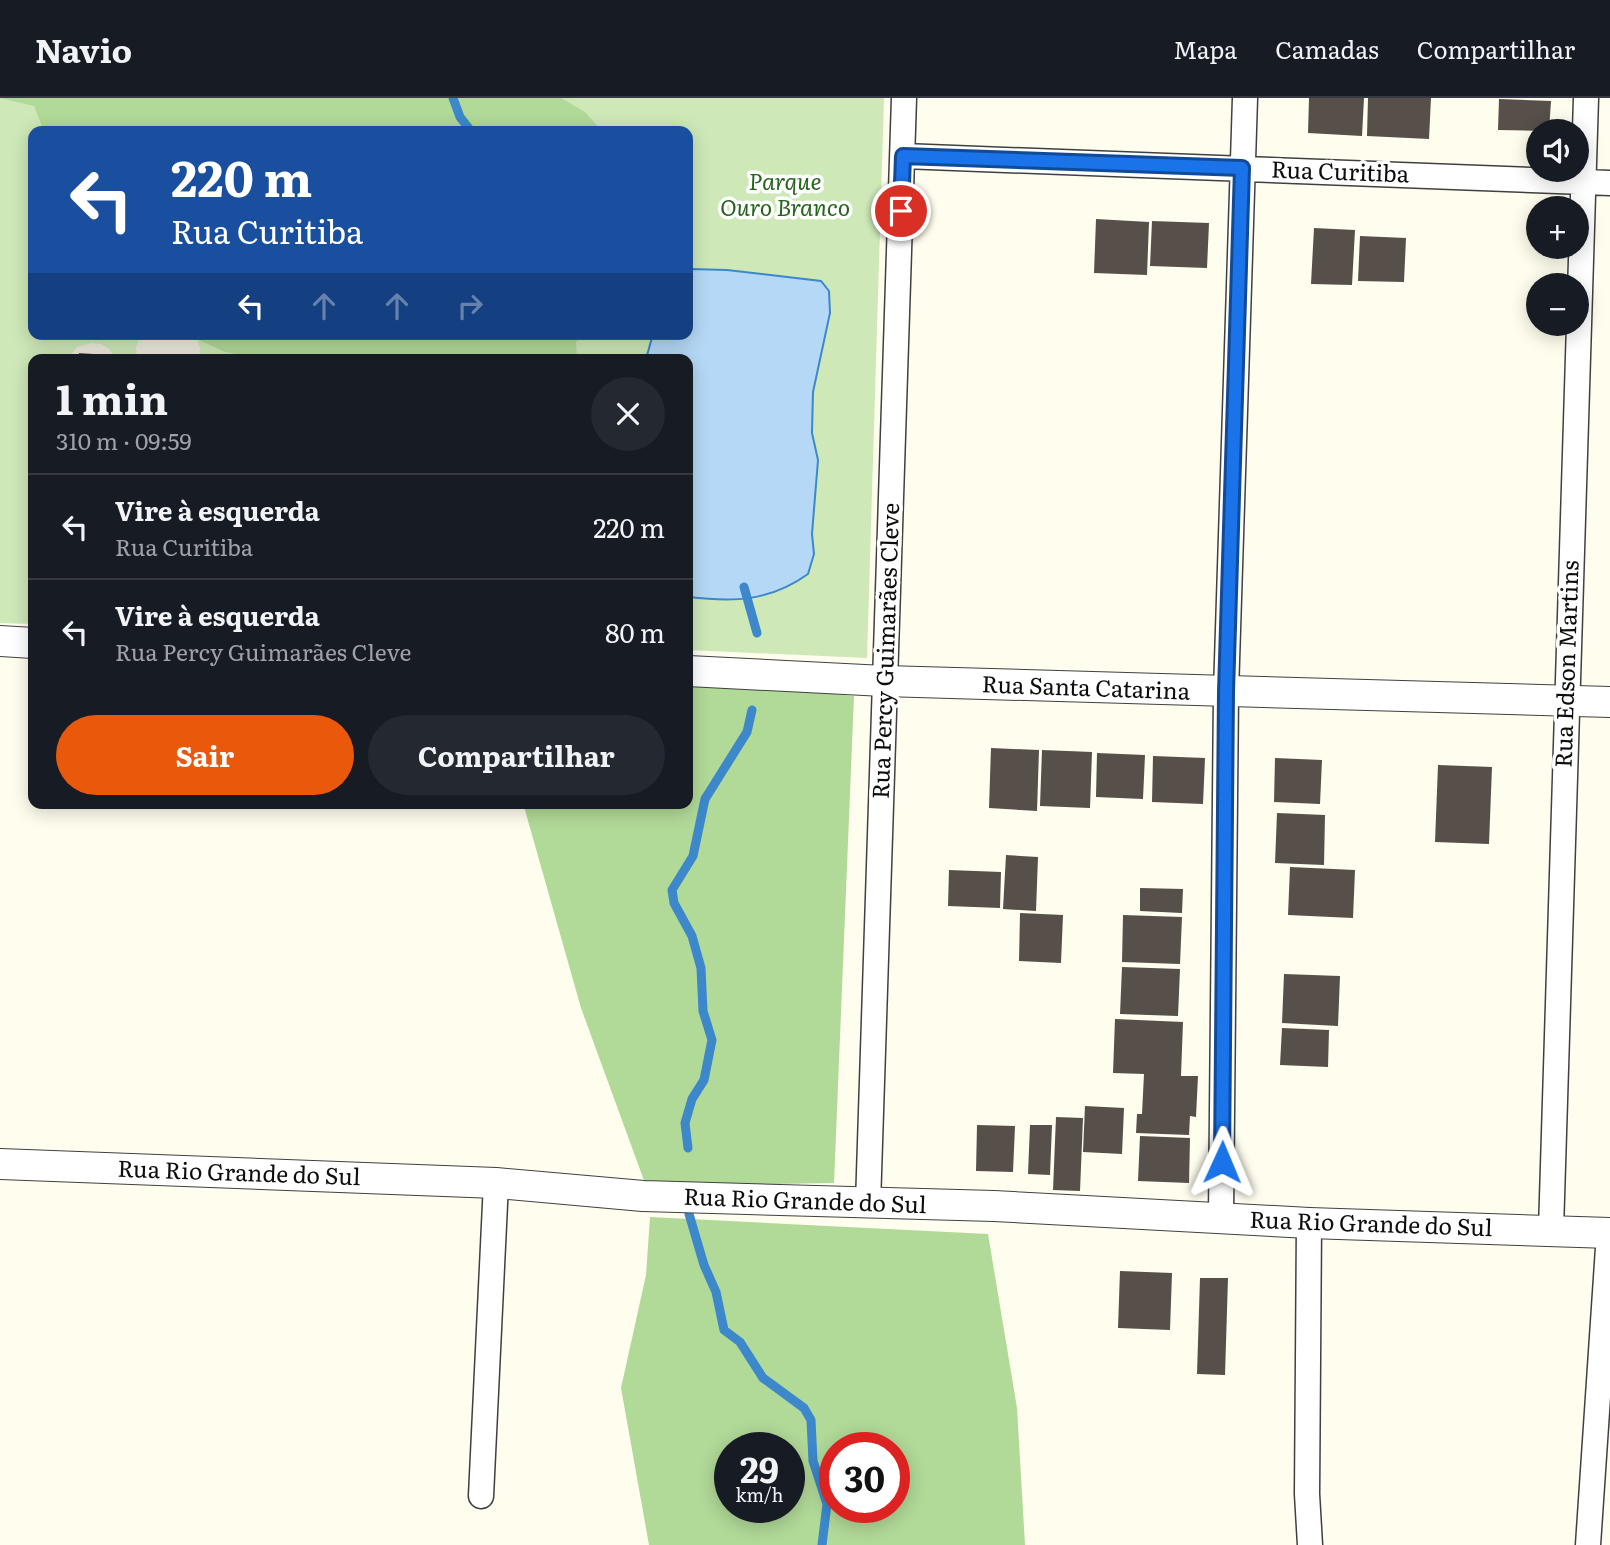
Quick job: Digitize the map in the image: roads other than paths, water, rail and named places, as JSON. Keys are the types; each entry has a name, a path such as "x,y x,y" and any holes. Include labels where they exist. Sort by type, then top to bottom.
{"street":[{"name":"Rua Percy Guimarães Cleve","path":"868,1204 904,98"},
{"path":"1221,1217 1226,692 1245,98"},
{"name":"Rua Edson Martins","path":"1585,119 1586,98"},
{"name":"Rua Curitiba","path":"903,156 1526,180"},
{"name":"Rua Curitiba","path":"1582,182 1610,183"},
{"name":"Rua Edson Martins","path":"1550,1230 1582,182"},
{"path":"0,641 28,642"},
{"name":"Rua Santa Catarina","path":"693,671 884,681 1610,702"},
{"name":"Rua Rio Grande do Sul","path":"0,1164 496,1183 643,1196 994,1206 1309,1223 1609,1233"},
{"path":"481,1496 496,1183"},
{"path":"1309,1223 1307,1494 1310,1545"},
{"path":"1588,1545 1609,1233"}],"water":[{"path":"693,269 727,270 821,281 829,291 830,313 813,392 812,433 818,460 812,534 814,554 808,574 765,595 735,599 693,597 693,354 647,354 651,340 693,340"}],"waterway":[{"path":"453,98 460,117 467,126"},
{"path":"744,587 757,633"},
{"path":"688,1148 685,1123 692,1099 704,1080 712,1040 703,1011 701,968 692,936 674,903 672,890 693,856 705,799 747,732 752,710"},
{"path":"689,1214 704,1265 716,1292 724,1330 740,1342 763,1378 804,1408 811,1420 813,1461 827,1504 822,1545"}],"park label":[{"name":"Parque Ouro Branco","path":"785,195"}]}
